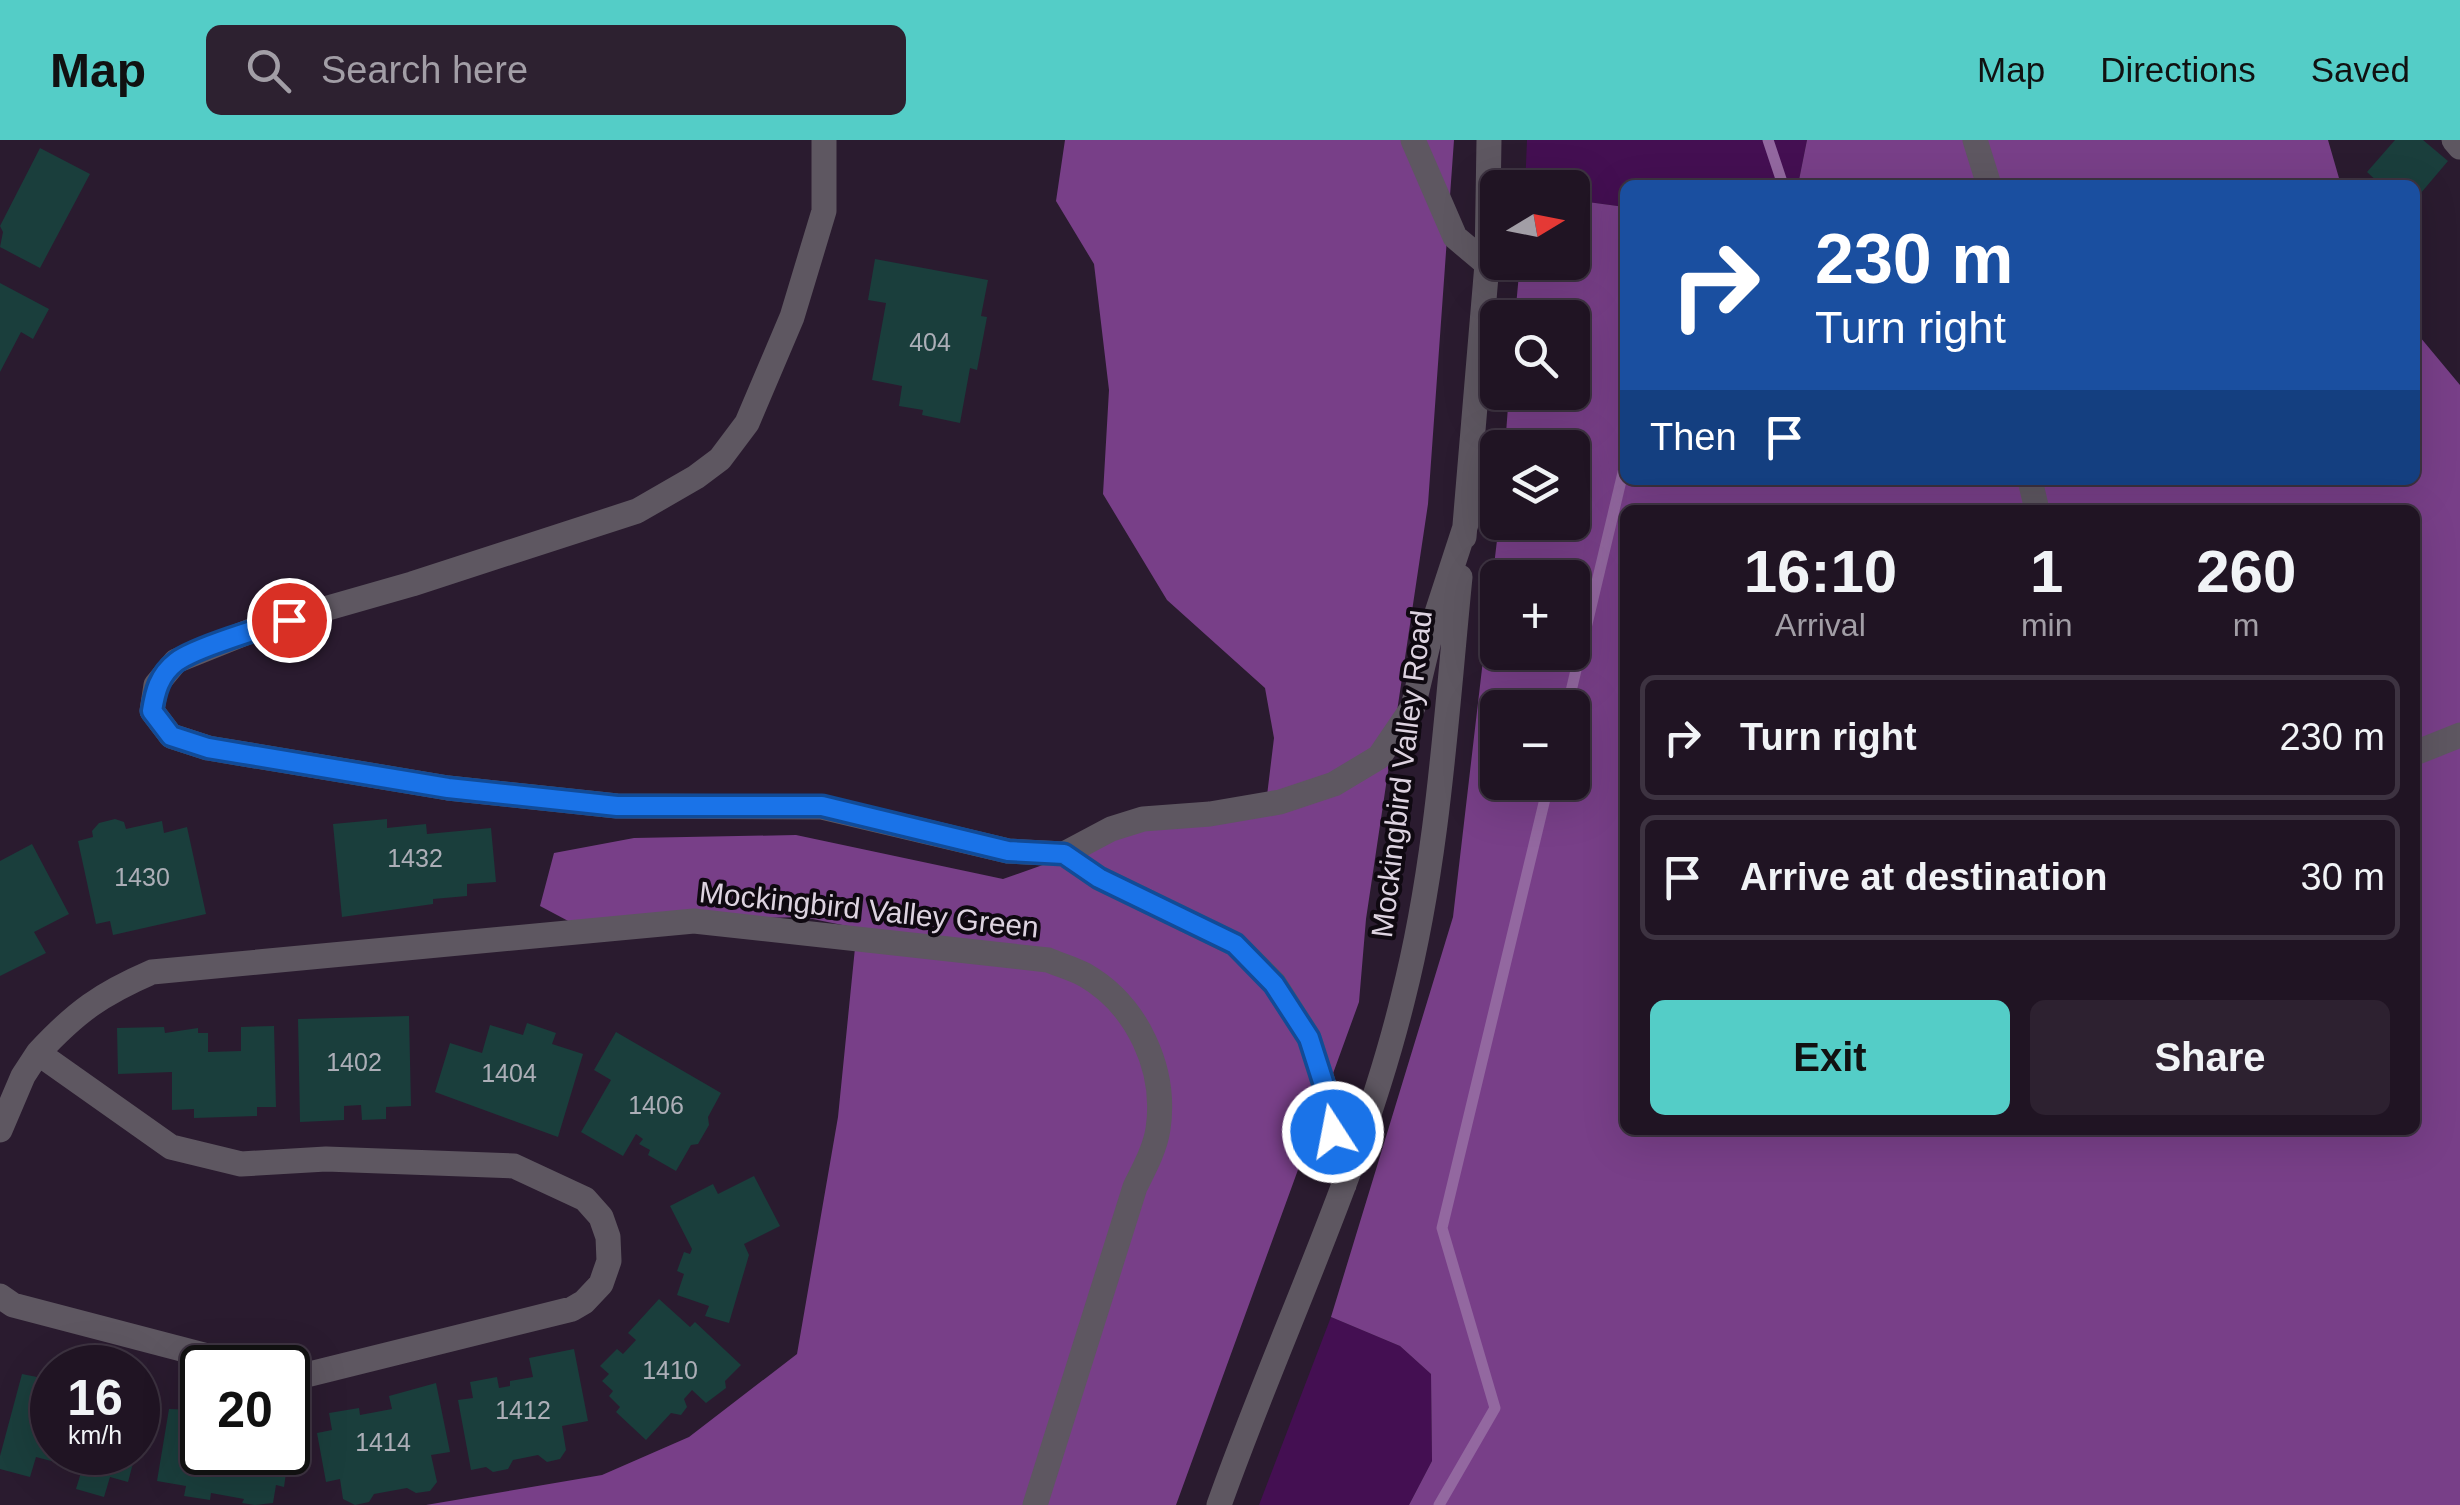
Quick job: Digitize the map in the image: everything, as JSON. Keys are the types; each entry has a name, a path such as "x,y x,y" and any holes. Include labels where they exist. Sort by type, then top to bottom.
{"street":[{"path":"824,140 824,211 792,318 746,424 720,459 637,511 465,568 258,628 176,661 156,685 152,711 171,736 208,748 448,788 617,806 822,806 1008,851 1064,854 1099,878 1235,944 1274,984 1309,1038 1324,1085 1344,1185"},
{"path":"1413,140 1455,237 1480,258"},
{"name":"Mockingbird Valley Road","path":"1489,140 1489,170"},
{"path":"1975,140 1987,180"},
{"path":"2454,140 2460,147"},
{"name":"Mockingbird Valley Road","path":"1219,1505 1344,1185 1404,998 1427,871 1466,524 1486,280"},
{"path":"1064,854 1110,829 1143,819 1210,814 1280,802 1334,784 1379,757 1413,707 1432,628 1466,524"},
{"path":"2420,752 2460,736"},
{"name":"Mockingbird Valley Green","path":"0,1130 23,1076 70,1018 110,990 152,972 694,922 1048,960 1084,974 1112,995 1135,1022 1150,1052 1158,1087 1158,1129 1148,1162 1135,1186 1035,1505"},
{"path":"38,1054 170,1147 241,1164 326,1159 514,1166 585,1199 601,1217 610,1261 600,1284 572,1309 310,1374"},
{"path":"0,1296 13,1305 180,1349"}],"shaded area":[{"path":"1065,140 1454,140 1428,504 1366,919 1359,1002 1176,1505 426,1505 602,1475 689,1437 797,1354 838,1117 857,928 803,917 572,923 540,906 554,853 634,838 796,835 1003,879 1147,828 1265,812 1274,738 1265,688 1167,600 1103,494 1109,390 1094,264 1056,201"},
{"path":"1527,140 1807,140 1799,180 1620,180 1620,206 1590,202 1590,170 1526,170"},
{"path":"1807,140 2328,140 2340,180 1799,180"},
{"path":"1590,202 1620,206 1620,485 2420,485 2420,337 2460,385 2460,1505 1409,1505 1432,1461 1431,1374 1400,1346 1331,1317 1453,917 1482,670 1590,670 1590,560 1495,560 1497,540 1590,540 1590,430 1506,430 1508,410 1590,410 1590,300 1517,300 1518,280 1590,280"},
{"path":"1331,1317 1400,1346 1431,1374 1432,1461 1409,1505 1259,1505"}],"building":[{"path":"2395,140 2423,140 2448,161 2420,194 2420,180 2376,180 2367,172"},
{"path":"40,148 90,174 40,268 0,247 0,226"},
{"path":"875,259 988,280 981,316 987,317 977,370 970,368 960,423 899,406 902,386 872,380 886,303 868,300"},
{"path":"0,283 49,309 33,339 21,332 0,372"},
{"path":"115,819 124,822 126,829 162,821 164,833 187,827 206,914 113,935 110,921 96,924 78,841 93,837 92,831 99,823"},
{"path":"387,819 387,828 426,824 427,834 491,828 496,882 467,884 467,896 433,899 433,904 342,917 333,824"},
{"path":"32,844 69,914 34,932 46,953 0,976 0,861"},
{"path":"409,1016 411,1106 386,1107 386,1119 362,1120 361,1105 344,1106 344,1120 300,1122 298,1019"},
{"path":"527,1023 556,1033 552,1044 583,1054 558,1137 435,1092 450,1043 482,1053 490,1025 523,1035"},
{"path":"274,1026 276,1107 257,1107 257,1116 194,1118 194,1109 172,1110 172,1072 118,1074 117,1028 164,1027 165,1033 198,1028 198,1033 208,1033 208,1052 241,1051 241,1027"},
{"path":"616,1032 721,1093 708,1117 709,1125 676,1171 648,1155 650,1150 639,1144 643,1139 636,1134 623,1156 581,1132 611,1080 594,1070"},
{"path":"754,1176 780,1226 744,1244 749,1255 729,1323 705,1316 709,1306 677,1295 684,1274 677,1271 684,1252 690,1254 692,1249 670,1206 713,1184 718,1194"},
{"path":"659,1299 690,1327 695,1322 741,1365 725,1381 726,1388 706,1403 692,1390 684,1399 687,1407 681,1415 671,1413 646,1440 616,1412 620,1407 609,1396 613,1391 602,1381 609,1374 600,1366 617,1349 623,1354 636,1340 628,1333"},
{"path":"574,1349 588,1421 562,1426 566,1450 560,1459 547,1462 538,1455 513,1460 508,1469 471,1470 458,1400 473,1398 470,1382 497,1377 499,1388 510,1386 510,1381 533,1377 529,1358"},
{"path":"22,1374 30,1376 30,1477 0,1469"},
{"path":"436,1383 450,1452 431,1455 437,1482 430,1491 416,1493 407,1488 374,1494 369,1502 355,1505 343,1499 340,1479 326,1482 317,1433 332,1430 329,1413 359,1408 360,1415 392,1409 389,1396"},
{"path":"169,1409 180,1409 180,1475 286,1475 284,1487 276,1485 273,1503 242,1503 244,1499 211,1493 210,1500 184,1496 186,1486 157,1481"},
{"path":"80,1475 130,1475 128,1482 110,1477 104,1497 76,1489"}],"waterway":[{"path":"1768,140 1781,180"},
{"path":"1571,690 1620,485"},
{"path":"1439,1505 1495,1408 1442,1228 1545,800"}],"route":[{"path":"289,620 258,628 176,661 156,685 152,711 171,736 208,748 448,788 617,806 822,806 1008,851 1064,854 1099,878 1235,944 1274,984 1309,1038 1333,1132"}]}
